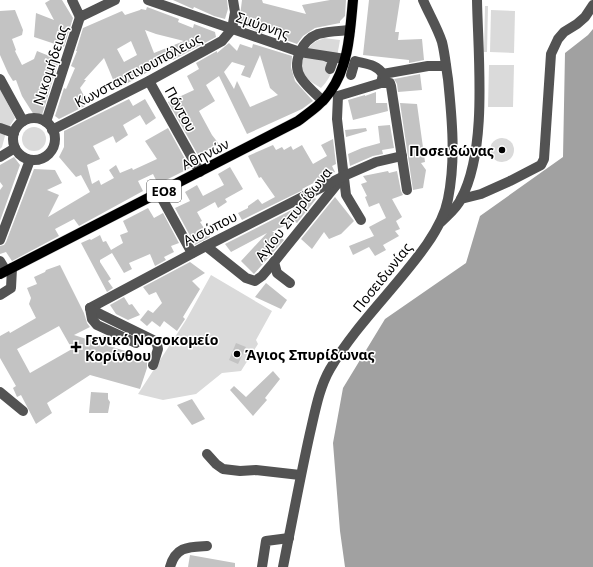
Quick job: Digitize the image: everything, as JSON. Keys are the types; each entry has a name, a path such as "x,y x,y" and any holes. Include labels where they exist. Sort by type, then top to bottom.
{"main road":[{"name":"Αθηνών","path":"6,271 298,121 323,101 335,94 345,58 353,0"}],"street":[{"path":"72,0 80,17 115,0"},
{"name":"Σμύρνης","path":"148,0 300,52 345,58"},
{"path":"232,29 235,12 233,0"},
{"name":"Ποσειδωνίας","path":"283,567 300,475 324,382 330,369 366,319 428,243 439,223 448,200 453,158 450,102 446,66 438,32 423,0"},
{"path":"439,223 456,207 462,199 473,168 477,142 479,98 477,0"},
{"path":"462,199 481,194 541,166 544,159 551,54 558,39 564,32 585,17 593,5"},
{"name":"Νικομήδειας","path":"46,122 80,17"},
{"name":"Κωνσταντινουπόλεως","path":"52,130 216,45 222,41 232,29"},
{"path":"323,101 300,77 298,64 300,52 308,40 318,34 350,30"},
{"path":"325,56 334,58 330,69"},
{"path":"351,75 355,61 370,64 378,68 382,78 390,83 408,190"},
{"path":"335,94 382,78 428,66 446,66"},
{"path":"0,79 3,93 23,121"},
{"name":"Πόντου","path":"149,81 200,172"},
{"name":"Αγίου Σπυρίδωνα","path":"206,246 246,278 255,281 262,276 274,262 344,176 335,94"},
{"name":"Νικομήδειας","path":"14,133 23,121 34,118 46,122 52,130"},
{"path":"0,128 14,133 13,138 15,148 19,154 30,160 42,158 52,149 54,137 52,130"},
{"path":"0,157 15,148"},
{"name":"Αισώπου","path":"90,308 192,253 344,176 376,162 402,156"},
{"path":"0,240 30,160"},
{"path":"344,176 346,195 361,220"},
{"path":"159,193 192,253"},
{"path":"0,261 6,271 12,288 0,295"},
{"path":"274,262 277,273 290,283"},
{"path":"90,308 92,319 97,325 136,343"},
{"path":"90,308 153,340 157,344 158,349 153,365"},
{"path":"0,392 23,411"},
{"path":"207,454 222,469 256,470 300,475"},
{"path":"262,567 266,541 289,538"},
{"path":"170,567 172,561 179,552 187,547 207,546"}],"shaded area":[{"path":"485,6 488,6 487,52 484,52"},
{"path":"491,10 515,11 514,53 490,52"},
{"path":"593,29 593,567 345,567 340,531 333,443 343,388 385,319 466,263 480,216 563,157 565,53 588,35"},
{"path":"324,38 340,40 332,72 321,88 305,76 302,62 305,53 311,45"},
{"path":"489,65 514,65 513,107 488,107"},
{"path":"0,89 15,118 6,132 2,147 0,149"},
{"path":"29,127 39,127 46,134 46,144 39,151 29,151 22,144 22,134"},
{"path":"502,138 511,141 514,150 511,159 502,162 493,159 490,150 493,141"},
{"path":"211,275 272,311 256,340 258,344 241,371 222,373 196,394 163,400 138,394 186,320"}],"building":[{"path":"50,0 62,0 73,18 64,47 34,37 36,13 54,20 45,3"},
{"path":"173,0 227,0 228,9 225,19 194,7 193,9"},
{"path":"242,0 262,0 263,3 306,14 302,5 330,0 346,0 345,16 340,23 315,28 303,36 297,44 283,39 284,36 265,28 263,33 239,24"},
{"path":"369,0 400,0 395,32 399,32 398,40 422,39 424,60 409,63 409,60 363,55"},
{"path":"147,7 179,19 178,22 193,28 194,24 215,32 216,37 173,60 172,59 155,66 156,67 117,89 104,58 84,80 86,80 80,88 86,100 84,103 85,106 59,119 55,116 64,88 66,89 75,68 71,66 77,51 83,28 122,11 125,15 141,9 146,10","holes":["145,30 156,34 184,41 154,53","131,41 137,55 124,62 117,49"]},
{"path":"15,10 23,30 22,35 12,39 16,50 15,51 22,65 34,59 37,51 59,60 42,115 34,115 22,96 16,80 13,81 8,73 0,55 0,11"},
{"path":"229,43 237,51 240,44 252,48 253,44 292,56 291,67 295,81 313,101 302,109 247,134 219,76 206,85 215,101 199,111 212,135 219,144 198,155 168,102 194,90 187,76 199,69 196,63 217,51 217,53","holes":["260,55 270,88 278,95 250,107 237,81 234,89 224,72 232,62 245,66 241,75 250,78"]},
{"path":"420,74 422,90 398,92 397,84 394,79"},
{"path":"376,92 376,103 387,103 388,111 353,120 348,100"},
{"path":"129,99 133,106 145,99 156,118 146,125 140,115 123,125 128,135 116,143 113,136 93,146 100,159 87,165 92,184 99,180 101,185 114,178 109,170 116,165 120,173 132,168 133,170 157,159 145,141 168,128 190,168 158,184 153,174 138,181 143,191 79,226 74,219 55,229 59,236 12,261 6,252 0,254 0,246 4,245 6,242 34,169 55,170 62,183 47,190 59,195 48,217 90,192 81,175 76,177 59,157 64,147 64,131"},
{"path":"400,103 417,104 425,162 421,163 426,170 423,188 413,190"},
{"path":"390,125 394,148 382,150 383,154 373,156 350,166 348,154 380,143 378,126"},
{"path":"366,128 367,131 346,137 345,130"},
{"path":"333,139 336,164 332,166 335,172 322,176 323,178 302,189 303,190 242,220 238,213 248,208 248,206 258,199 262,204 275,197 261,177 259,178 248,156 273,145 276,150 282,147 284,150 291,146 293,150 302,145 313,164 327,156 321,145"},
{"path":"14,157 20,165 0,221 0,190 3,186 0,182 0,165"},
{"path":"230,167 243,189 225,199 227,202 218,208 215,202 197,212 202,221 200,222 210,237 195,245 175,208 190,201 185,192 197,185 203,196 224,185 218,174"},
{"path":"388,171 389,173 397,171 403,195 392,199 402,217 396,221 400,229 395,231 399,236 383,245 386,250 375,256 369,247 353,255 349,246 374,236 369,227 386,218 379,203 369,207 365,197 367,196 361,184 367,182 363,176"},
{"path":"335,197 354,221 341,234 329,239 324,232 312,249 301,239"},
{"path":"315,198 316,199 297,223 294,221 272,231 284,240 254,274 241,261 267,233 231,252 225,244"},
{"path":"148,208 154,218 163,213 179,243 171,246 174,252 164,257 166,260 155,266 150,254 129,263 132,269 124,273 112,253 100,260 111,279 108,281 113,288 107,292 81,243 100,235 103,242 106,241 111,250 123,243 120,235 128,232 123,221"},
{"path":"190,262 205,273 192,281 200,289 183,317 185,319 177,331 164,321 160,327 152,321 147,326 140,320 148,310 153,313 162,303 156,292 149,295 143,287"},
{"path":"60,265 84,313 90,327 74,335 99,343 100,345 103,335 111,339 109,346 148,358 147,368 140,389 90,375 47,403 52,413 36,424 21,395 17,397 13,388 16,386 0,358 0,336 9,331 10,333 36,318 29,304 31,298 27,288 37,284 34,277 45,272 46,270","holes":["59,326 72,349 30,373 17,349"]},
{"path":"266,283 287,300 281,309 255,297"},
{"path":"124,297 129,305 132,304 140,315 128,320 116,314 110,305"},
{"name":"Άγιος Σπυρίδωνας","path":"236,343 246,347 238,364 229,360"},
{"path":"273,371 280,379 265,398 267,400 253,416 230,390 234,386 246,397"},
{"path":"91,392 108,393 108,399 110,402 108,413 89,413"},
{"path":"192,399 205,419 192,425 177,405"},
{"path":"190,555 235,563 235,567 188,567"}],"place":[{"name":"Ποσειδώνας","path":"502,150"},
{"name":"Γενικό Νοσοκομείο Κορίνθου","path":"76,347"},
{"name":"Άγιος Σπυρίδωνας","path":"237,354"}]}
